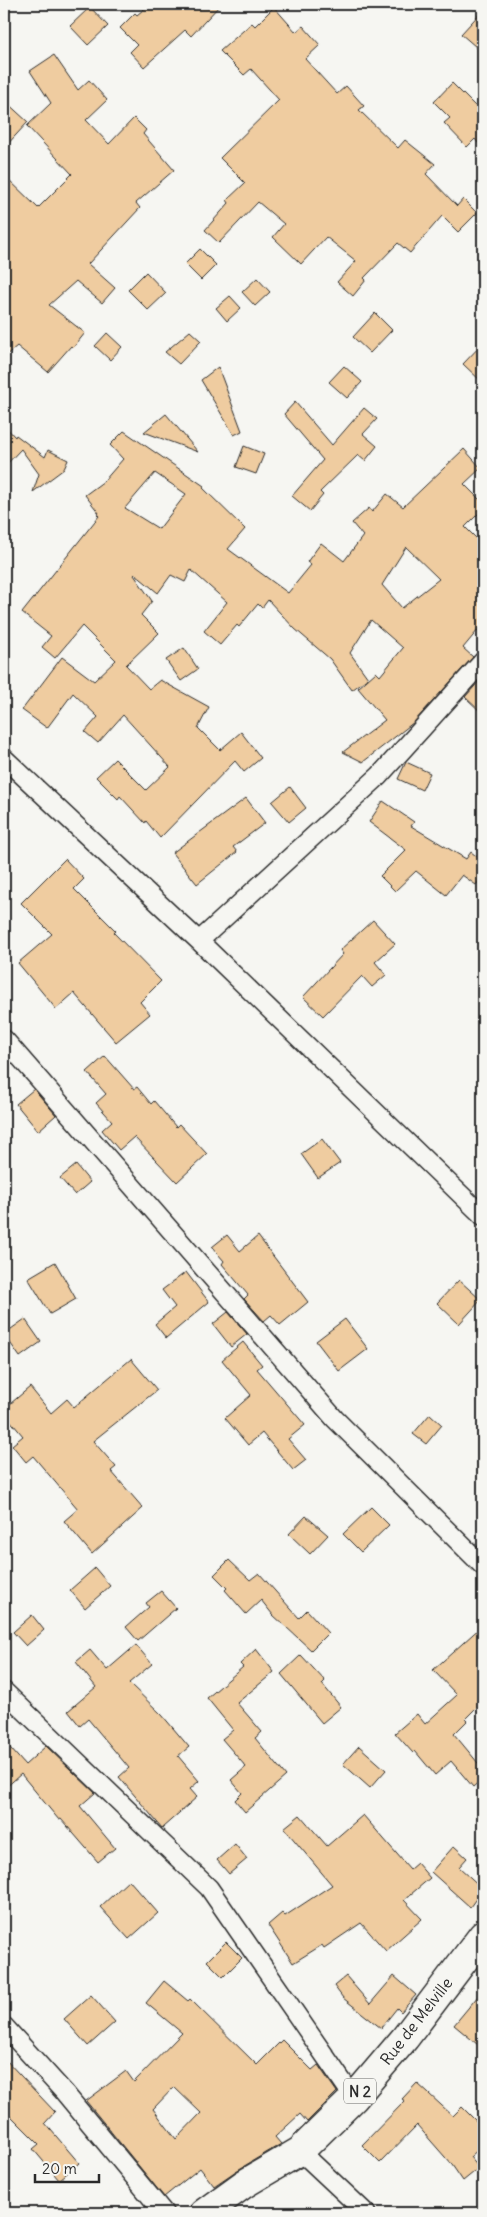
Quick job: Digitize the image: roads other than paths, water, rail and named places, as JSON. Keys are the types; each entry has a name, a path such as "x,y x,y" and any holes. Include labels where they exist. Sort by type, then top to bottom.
{"main road":[{"name":"Rue de Melville","path":"204,2213 244,2184 300,2151 354,2098 406,2038 483,1935"}],"street":[{"path":"199,941 379,776 483,661"},
{"path":"4,758 199,941 483,1216"},
{"path":"4,1039 335,1419 483,1566"},
{"path":"4,1691 209,1888 354,2098"},
{"path":"4,2026 64,2092 164,2213"},
{"path":"300,2151 366,2213"}]}
